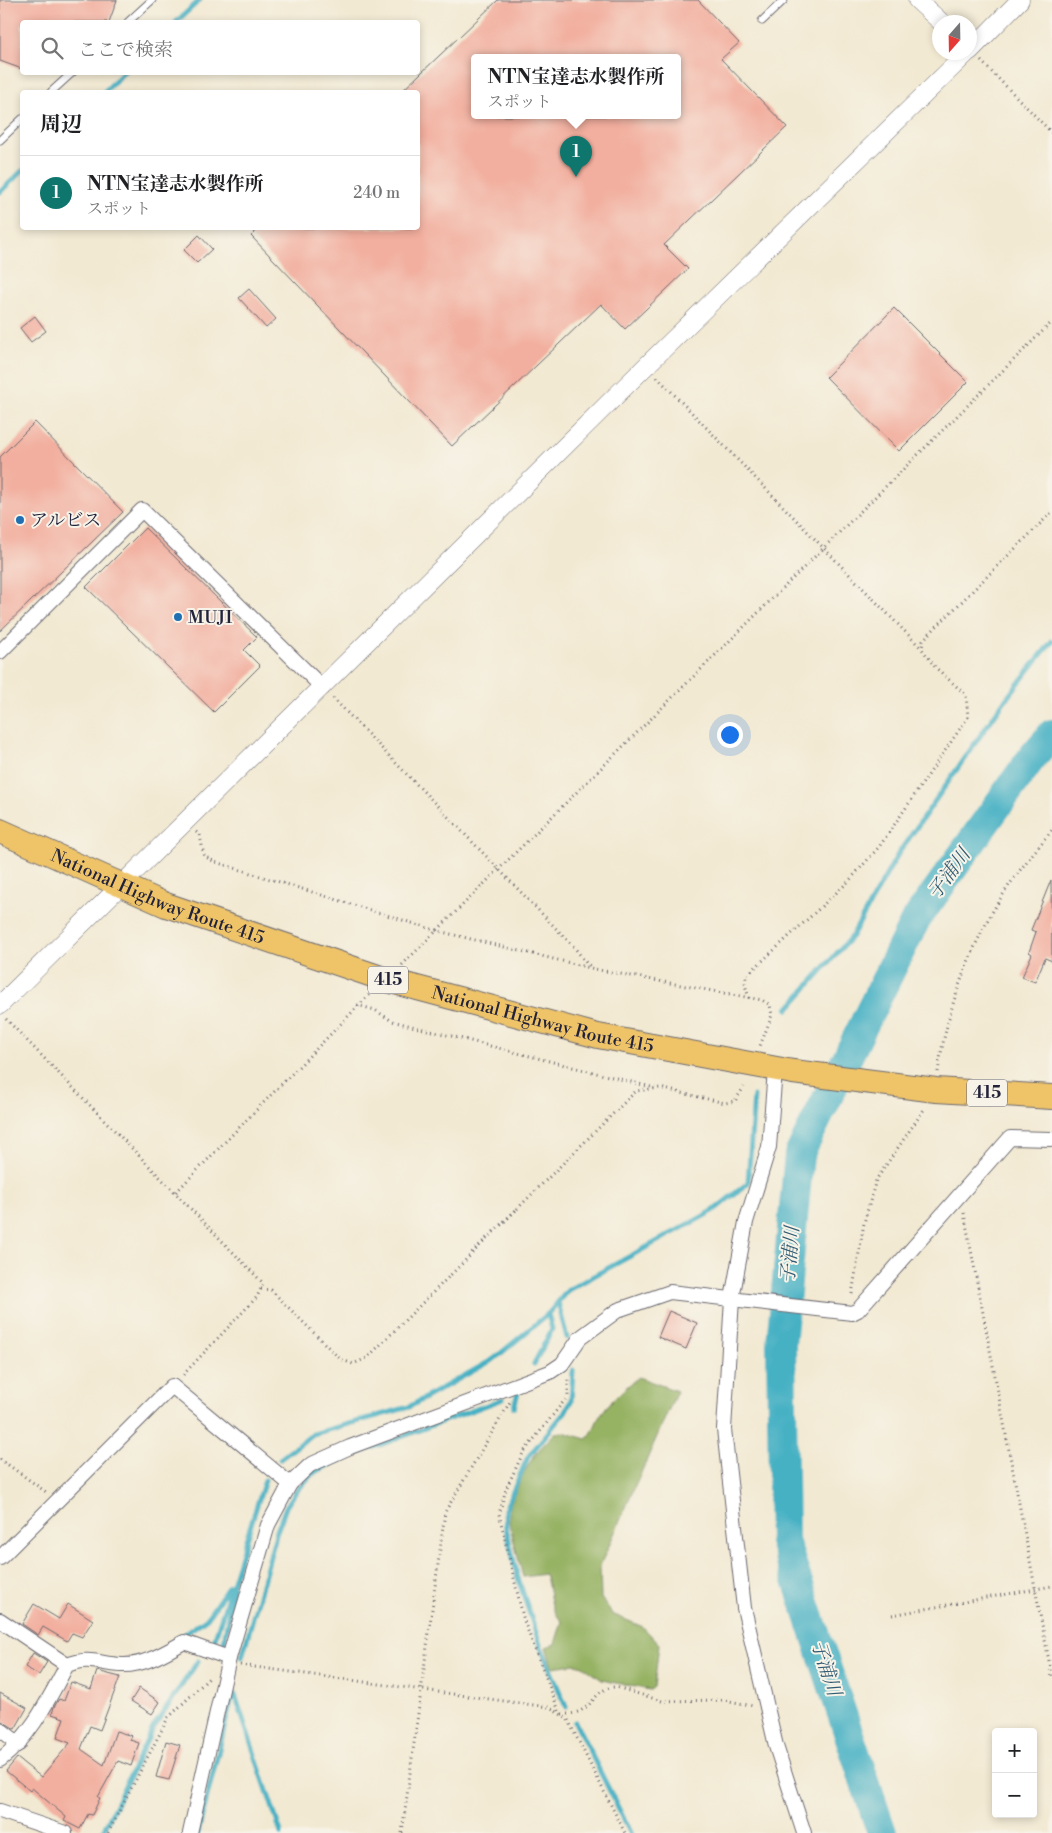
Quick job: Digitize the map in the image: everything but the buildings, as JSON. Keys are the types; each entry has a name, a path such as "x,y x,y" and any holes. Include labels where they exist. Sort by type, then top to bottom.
{"highway":[{"name":"National Highway Route 415","path":"0,831 166,905 387,980 598,1036 784,1071 929,1089 1052,1097"}],"street":[{"path":"917,0 933,15"},
{"path":"977,43 1020,0"},
{"path":"0,1005 323,688 646,366 960,60"},
{"path":"0,652 142,510 323,688"},
{"path":"784,1071 769,1148 746,1222 736,1299 724,1429 744,1608 776,1746 804,1833"},
{"path":"190,1833 228,1660 268,1524 290,1484 310,1465 350,1447 550,1372 562,1364 580,1338 618,1310 670,1292 852,1313 1010,1138 1052,1139"},
{"path":"0,1558 172,1386 290,1484"},
{"path":"0,1620 67,1665"},
{"path":"0,1760 19,1744 37,1720 67,1665 84,1659 123,1665 156,1658 184,1642 228,1660"},
{"path":"0,1730 19,1744"},
{"path":"0,1812 65,1833"}],"lane":[{"path":"130,20 152,0"},
{"path":"762,21 784,0"},
{"path":"53,90 70,75"},
{"path":"0,140 20,121"}],"path":[{"path":"977,59 1052,133"},
{"path":"387,980 1052,322"},
{"path":"646,366 922,649 935,667 966,695 968,718 879,847 848,882 746,976 745,985 749,998"},
{"path":"922,649 923,640 1052,512"},
{"path":"323,688 574,947 587,964 599,970"},
{"path":"187,822 200,835 204,856 215,862 438,931 599,970 749,998 770,1005 772,1015 758,1051"},
{"path":"861,1305 852,1299 852,1286 864,1222 876,1180 924,1110 941,1054 948,1021 969,961 1009,886 1052,830"},
{"path":"176,1192 356,1005 374,1010 392,1021 655,1088 725,1103 735,1101 744,1087"},
{"path":"0,1014 176,1192 262,1284 258,1297 172,1386"},
{"path":"469,1255 636,1091 655,1088"},
{"path":"960,1195 1052,1676"},
{"path":"261,1289 271,1290 340,1359 354,1364 367,1358 517,1208"},
{"path":"562,1364 567,1372 568,1396 523,1453 506,1489 498,1514 524,1621 560,1712 567,1718 625,1833"},
{"path":"402,1833 419,1690 445,1512 488,1438 511,1404 506,1390"},
{"path":"0,1459 57,1500"},
{"path":"892,1615 1052,1586"},
{"path":"228,1660 419,1690 548,1707 560,1712 576,1715 609,1687 616,1687 662,1701 725,1700 767,1707"},
{"path":"108,1833 168,1718 216,1672"}],"green space":[{"path":"638,1377 677,1391 600,1566 601,1598 612,1614 643,1627 659,1644 654,1687 650,1690 602,1680 583,1666 575,1664 552,1667 546,1647 555,1644 562,1621 554,1611 545,1574 523,1577 509,1522 509,1507 524,1472 536,1453 555,1433 563,1432 586,1439 608,1405"}],"waterway":[{"path":"178,20 200,0"},
{"path":"106,90 121,75"},
{"path":"0,192 20,173"},
{"path":"788,1009 852,936 898,854 1003,703 1052,641"},
{"name":"子浦川","path":"882,1833 784,1541 781,1344 799,1155 915,921 1033,756 1052,734"},
{"path":"280,1459 313,1434 409,1407 494,1359 548,1314 568,1290 713,1211 748,1183 754,1096"},
{"path":"558,1302 567,1338"},
{"path":"534,1364 552,1329 548,1314"},
{"path":"566,1707 540,1645 517,1575 506,1528 505,1510 528,1457 565,1412 571,1401 573,1370"},
{"path":"514,1407 518,1392"},
{"path":"242,1657 277,1531 286,1507 295,1493 312,1474 334,1462 503,1399"},
{"path":"214,1641 265,1480"},
{"path":"181,1637 207,1618 229,1586"},
{"path":"224,1643 233,1588"},
{"path":"102,1833 153,1728 198,1661"},
{"path":"198,1833 233,1693"},
{"path":"235,1695 281,1833"},
{"path":"575,1722 631,1833"}],"place":[{"name":"NTN宝達志水製作所","path":"576,177"},
{"name":"アルビス","path":"20,520"},
{"name":"MUJI","path":"178,617"}]}
